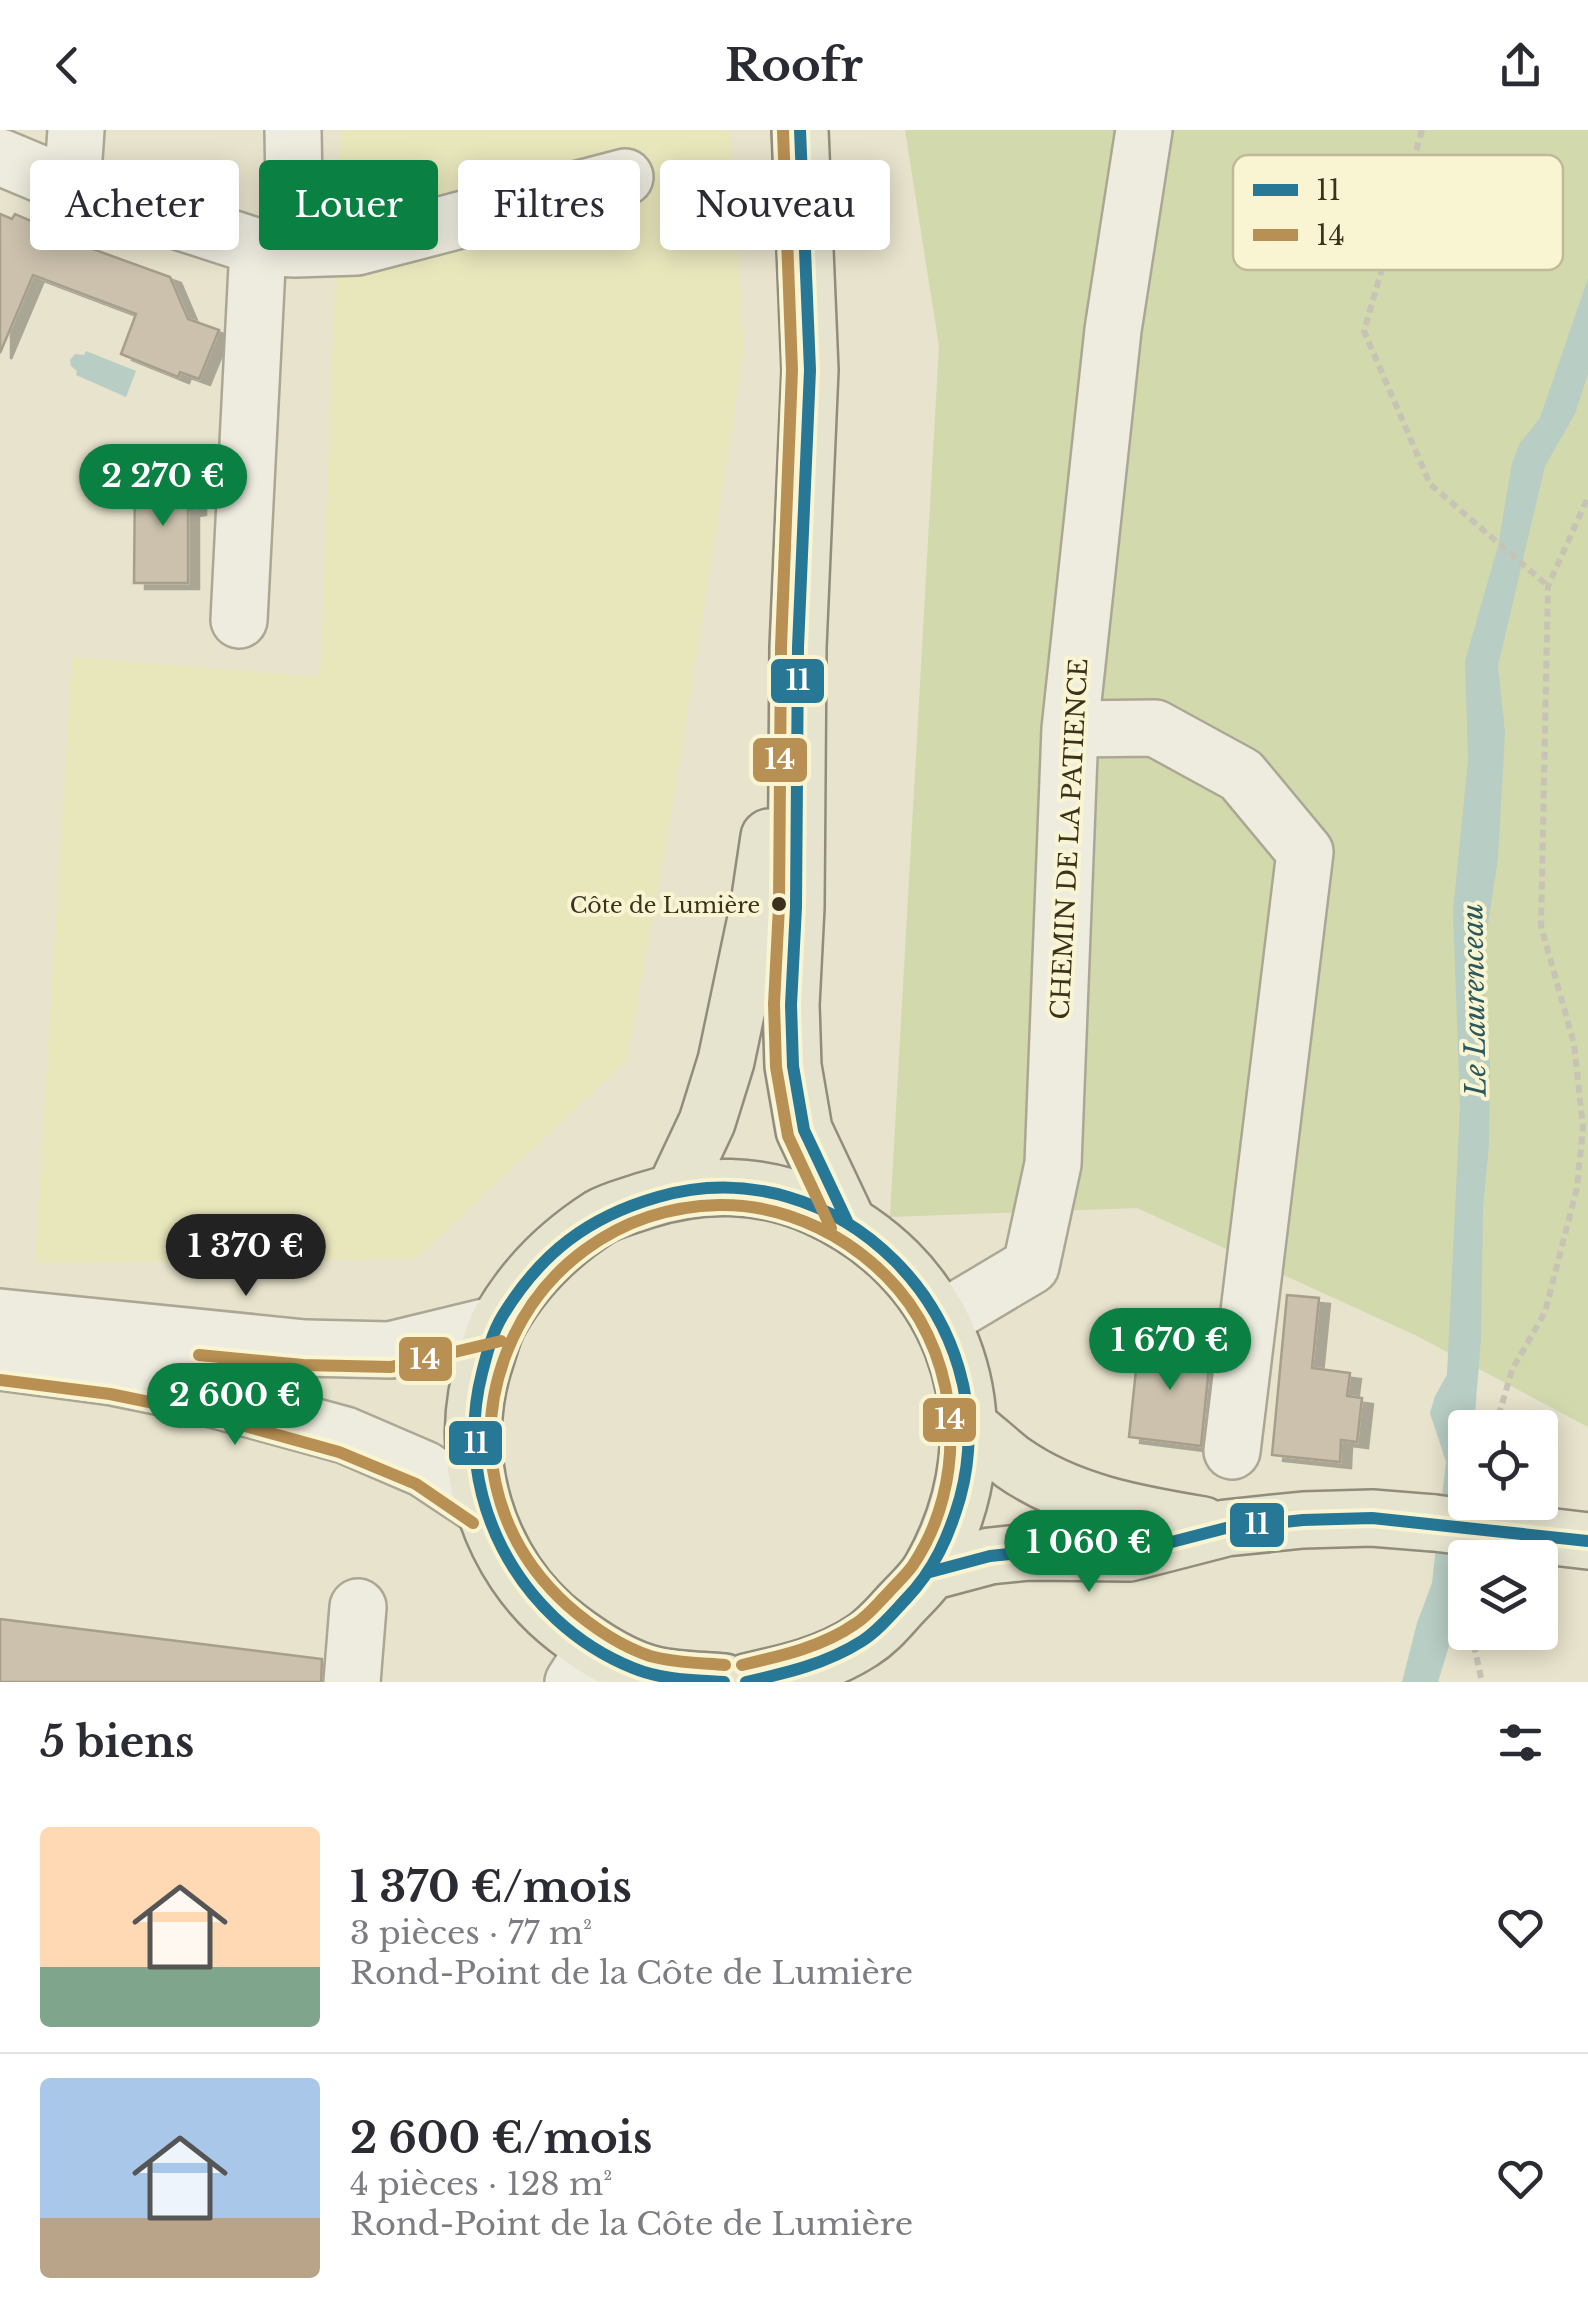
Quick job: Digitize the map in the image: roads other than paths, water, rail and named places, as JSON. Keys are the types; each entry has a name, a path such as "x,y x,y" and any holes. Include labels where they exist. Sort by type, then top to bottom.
{"main road":[{"path":"800,130 810,370 798,647 793,1066 804,1130 847,1221"},
{"path":"675,1190 707,1122 726,1061 759,904 798,647"},
{"path":"724,1682 655,1679 584,1666 508,1564 482,1508 472,1446 477,1384 498,1324 541,1262 602,1215 675,1190 734,1186 793,1196 847,1221 902,1264 942,1319 962,1372 970,1427 962,1502 930,1572 851,1662 746,1682"},
{"path":"970,1427 1014,1463 1069,1493 1134,1514 1226,1528"},
{"path":"930,1572 990,1556 1029,1552 1128,1553 1226,1528 1303,1520 1372,1518 1588,1541"}],"street":[{"path":"74,160 76,130"},
{"path":"289,160 293,130"},
{"name":"CHEMIN DE LA PATIENCE","path":"942,1319 1031,1266 1053,1164 1070,729 1114,330 1144,130"},
{"path":"0,157 30,170"},
{"path":"239,620 276,250"},
{"path":"1070,729 1154,728 1241,775 1305,852 1232,1451"},
{"path":"0,1317 304,1348 390,1350 498,1324"},
{"path":"0,1362 169,1388 345,1434 424,1470 482,1508"},
{"path":"352,1682 358,1607"}],"water":[{"name":"Le Laurenceau","path":"1588,278 1588,374 1575,414 1545,466 1498,666 1505,733 1498,858 1483,958 1490,1061 1481,1338 1475,1410 1448,1410 1448,1520 1475,1520 1472,1540 1448,1540 1448,1649 1438,1682 1402,1682 1432,1583 1446,1462 1430,1413 1447,1375 1460,1107 1453,911 1468,760 1465,661 1498,546 1512,463 1520,443 1540,418"},
{"path":"86,351 136,371 126,397 76,375 70,360"}],"place":[{"name":"Côte de Lumière","path":"779,904"}]}
